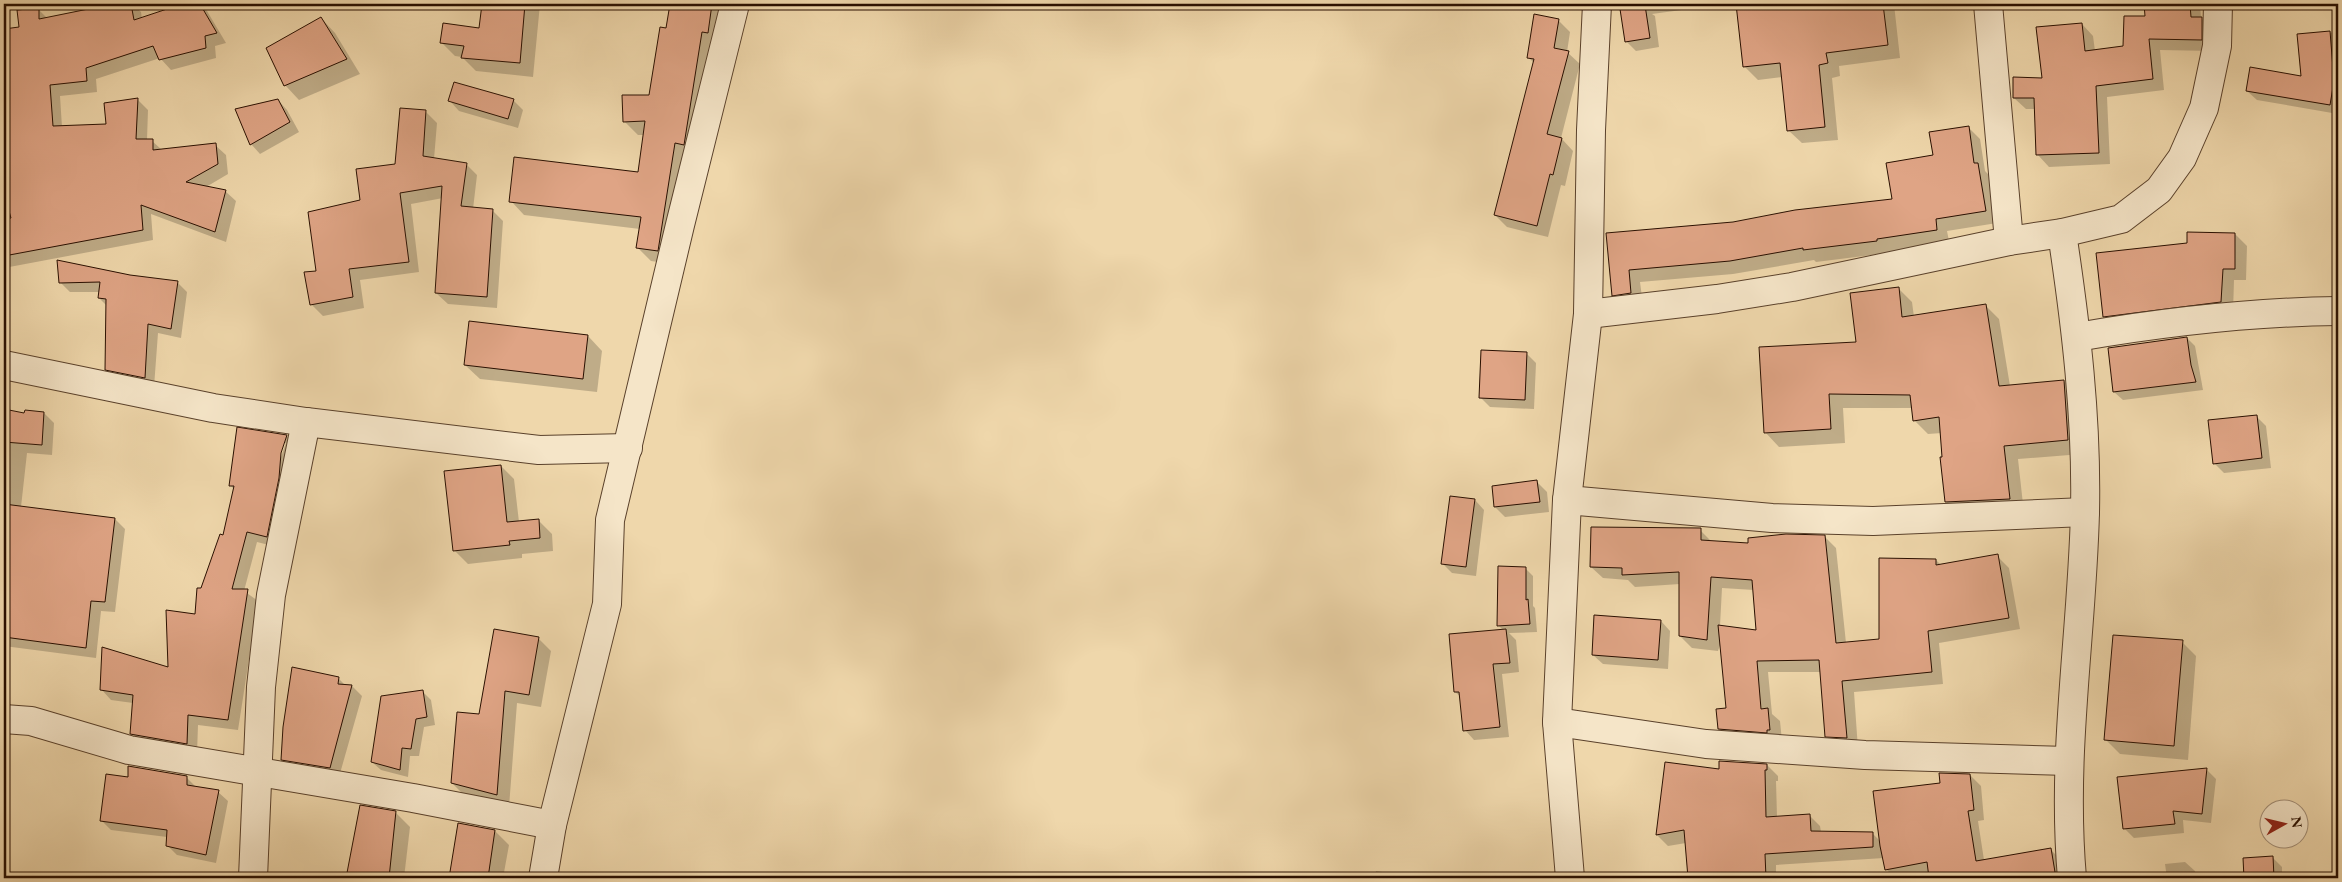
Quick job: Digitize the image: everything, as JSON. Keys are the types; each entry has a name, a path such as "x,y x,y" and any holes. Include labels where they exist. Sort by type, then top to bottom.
{"street":[{"path":"543,878 552,825 607,604 610,520 735,4"},
{"path":"1570,878 1557,722 1567,500 1588,314 1591,130 1597,4"},
{"path":"1988,4 2009,241"},
{"path":"1588,314 1717,299 1792,287 2009,241 2062,233 2121,219 2159,190 2182,158 2204,108 2217,46 2218,4"},
{"path":"2062,233 2078,338 2083,403 2085,512 2068,761 2072,878"},
{"path":"2078,338 2170,322 2277,312 2338,310"},
{"path":"4,365 213,408 306,422 539,450 628,448"},
{"path":"253,878 261,687 271,595 306,422"},
{"path":"1567,500 1772,518 1873,521 2085,512"},
{"path":"4,719 31,721 129,750 256,773 413,798 552,825"},
{"path":"1557,722 1706,744 1865,755 2068,761"}],"building":[{"path":"113,4 131,4 134,20 182,4 200,4 217,33 205,36 206,48 159,60 153,46 86,68 87,81 50,85 53,126 106,124 104,103 138,98 136,139 153,139 153,150 216,143 218,164 186,182 226,190 215,232 141,205 143,230 4,256 4,219 11,218 4,194 4,29 19,27 17,10 39,8 39,19"},
{"path":"482,4 525,4 520,63 461,58 464,46 440,43 443,23 479,28"},
{"path":"670,4 712,4 708,33 702,32 684,145 675,143 658,251 636,248 641,217 509,202 514,157 638,172 645,121 623,122 622,95 649,95 660,27 666,28"},
{"path":"1736,4 1883,4 1888,45 1826,53 1828,63 1819,65 1825,127 1787,131 1780,63 1743,67"},
{"path":"2144,4 2190,4 2191,17 2202,17 2202,40 2149,39 2153,79 2096,86 2099,153 2036,155 2034,98 2013,98 2013,77 2042,78 2036,27 2082,23 2085,51 2123,46 2124,16 2145,16"},
{"path":"1645,5 1650,38 1625,42 1620,9"},
{"path":"1534,14 1559,19 1554,48 1569,51 1547,134 1562,138 1553,175 1550,174 1537,226 1494,215 1534,59 1527,58"},
{"path":"321,17 347,59 284,86 266,48"},
{"path":"2330,31 2334,81 2330,105 2246,91 2250,67 2301,76 2297,34"},
{"path":"454,82 514,99 508,119 448,101"},
{"path":"278,99 290,122 250,145 235,109"},
{"path":"400,108 426,110 423,156 467,163 461,206 493,209 487,297 435,293 442,186 400,193 409,262 349,269 353,297 310,305 304,272 316,271 308,212 360,200 356,169 395,164"},
{"path":"1969,126 1974,163 1978,163 1986,211 1936,219 1937,230 1877,239 1877,241 1803,250 1803,248 1730,261 1629,270 1631,293 1612,296 1606,233 1733,222 1795,210 1892,199 1886,163 1933,155 1929,132"},
{"path":"2187,232 2235,233 2235,269 2223,269 2221,302 2103,317 2096,253 2187,243"},
{"path":"57,260 130,275 178,281 171,329 148,324 145,378 105,370 106,299 98,298 100,282 59,283"},
{"path":"1899,287 1902,317 1986,304 1999,386 2064,380 2068,440 2004,446 2010,499 1945,502 1940,457 1942,457 1939,417 1913,421 1910,395 1829,394 1831,429 1764,433 1759,347 1856,342 1850,293"},
{"path":"469,321 588,335 583,379 464,365"},
{"path":"2187,337 2191,365 2196,382 2113,392 2108,348"},
{"path":"1481,350 1527,352 1525,400 1479,398"},
{"path":"4,409 24,413 25,410 44,412 42,445 4,442"},
{"path":"2257,415 2262,458 2213,464 2208,420"},
{"path":"237,427 287,435 281,453 279,478 267,537 247,532 232,589 248,589 228,720 188,715 187,744 130,734 133,695 100,690 102,647 168,667 166,610 195,614 197,588 201,588 220,534 223,535 234,486 229,486"},
{"path":"501,465 507,522 539,519 540,538 509,541 510,545 453,551 444,471"},
{"path":"1537,480 1540,502 1494,507 1492,486"},
{"path":"1450,496 1475,499 1466,567 1441,564"},
{"path":"4,504 115,518 105,602 91,601 86,648 4,637"},
{"path":"1591,527 1701,528 1701,540 1748,543 1748,538 1786,534 1825,535 1836,643 1879,639 1879,558 1936,559 1936,565 1998,554 2009,618 1928,631 1932,672 1842,681 1847,738 1825,737 1819,660 1757,661 1761,709 1768,708 1770,730 1767,730 1767,733 1718,729 1716,709 1726,708 1718,625 1756,630 1752,580 1711,577 1707,640 1679,636 1679,572 1622,575 1622,568 1590,567"},
{"path":"1498,566 1526,567 1526,600 1528,599 1530,624 1497,626"},
{"path":"1594,615 1661,620 1658,660 1592,655"},
{"path":"494,629 539,637 529,695 505,691 497,795 451,783 457,712 479,714"},
{"path":"1506,629 1510,663 1493,664 1500,727 1463,731 1459,692 1454,692 1449,634"},
{"path":"2113,635 2183,640 2174,746 2104,740"},
{"path":"292,667 339,677 338,684 352,685 330,768 281,760 283,727"},
{"path":"423,690 427,717 416,719 411,749 402,748 400,770 371,762 381,696"},
{"path":"1719,761 1767,764 1767,770 1765,770 1766,817 1810,814 1811,831 1873,832 1873,847 1765,854 1766,878 1688,878 1684,830 1656,835 1665,762 1719,769"},
{"path":"128,766 187,776 187,785 219,790 206,855 166,846 167,830 100,821 106,774 128,777"},
{"path":"2207,768 2202,814 2173,811 2175,824 2123,829 2117,777"},
{"path":"1939,773 1970,774 1974,810 1968,811 1976,861 2051,848 2056,878 1929,878 1927,862 1885,870 1873,791 1940,783"},
{"path":"360,805 396,811 389,878 346,878"},
{"path":"458,823 495,830 488,878 449,878"},
{"path":"2273,856 2274,878 2244,878 2243,858"}]}
